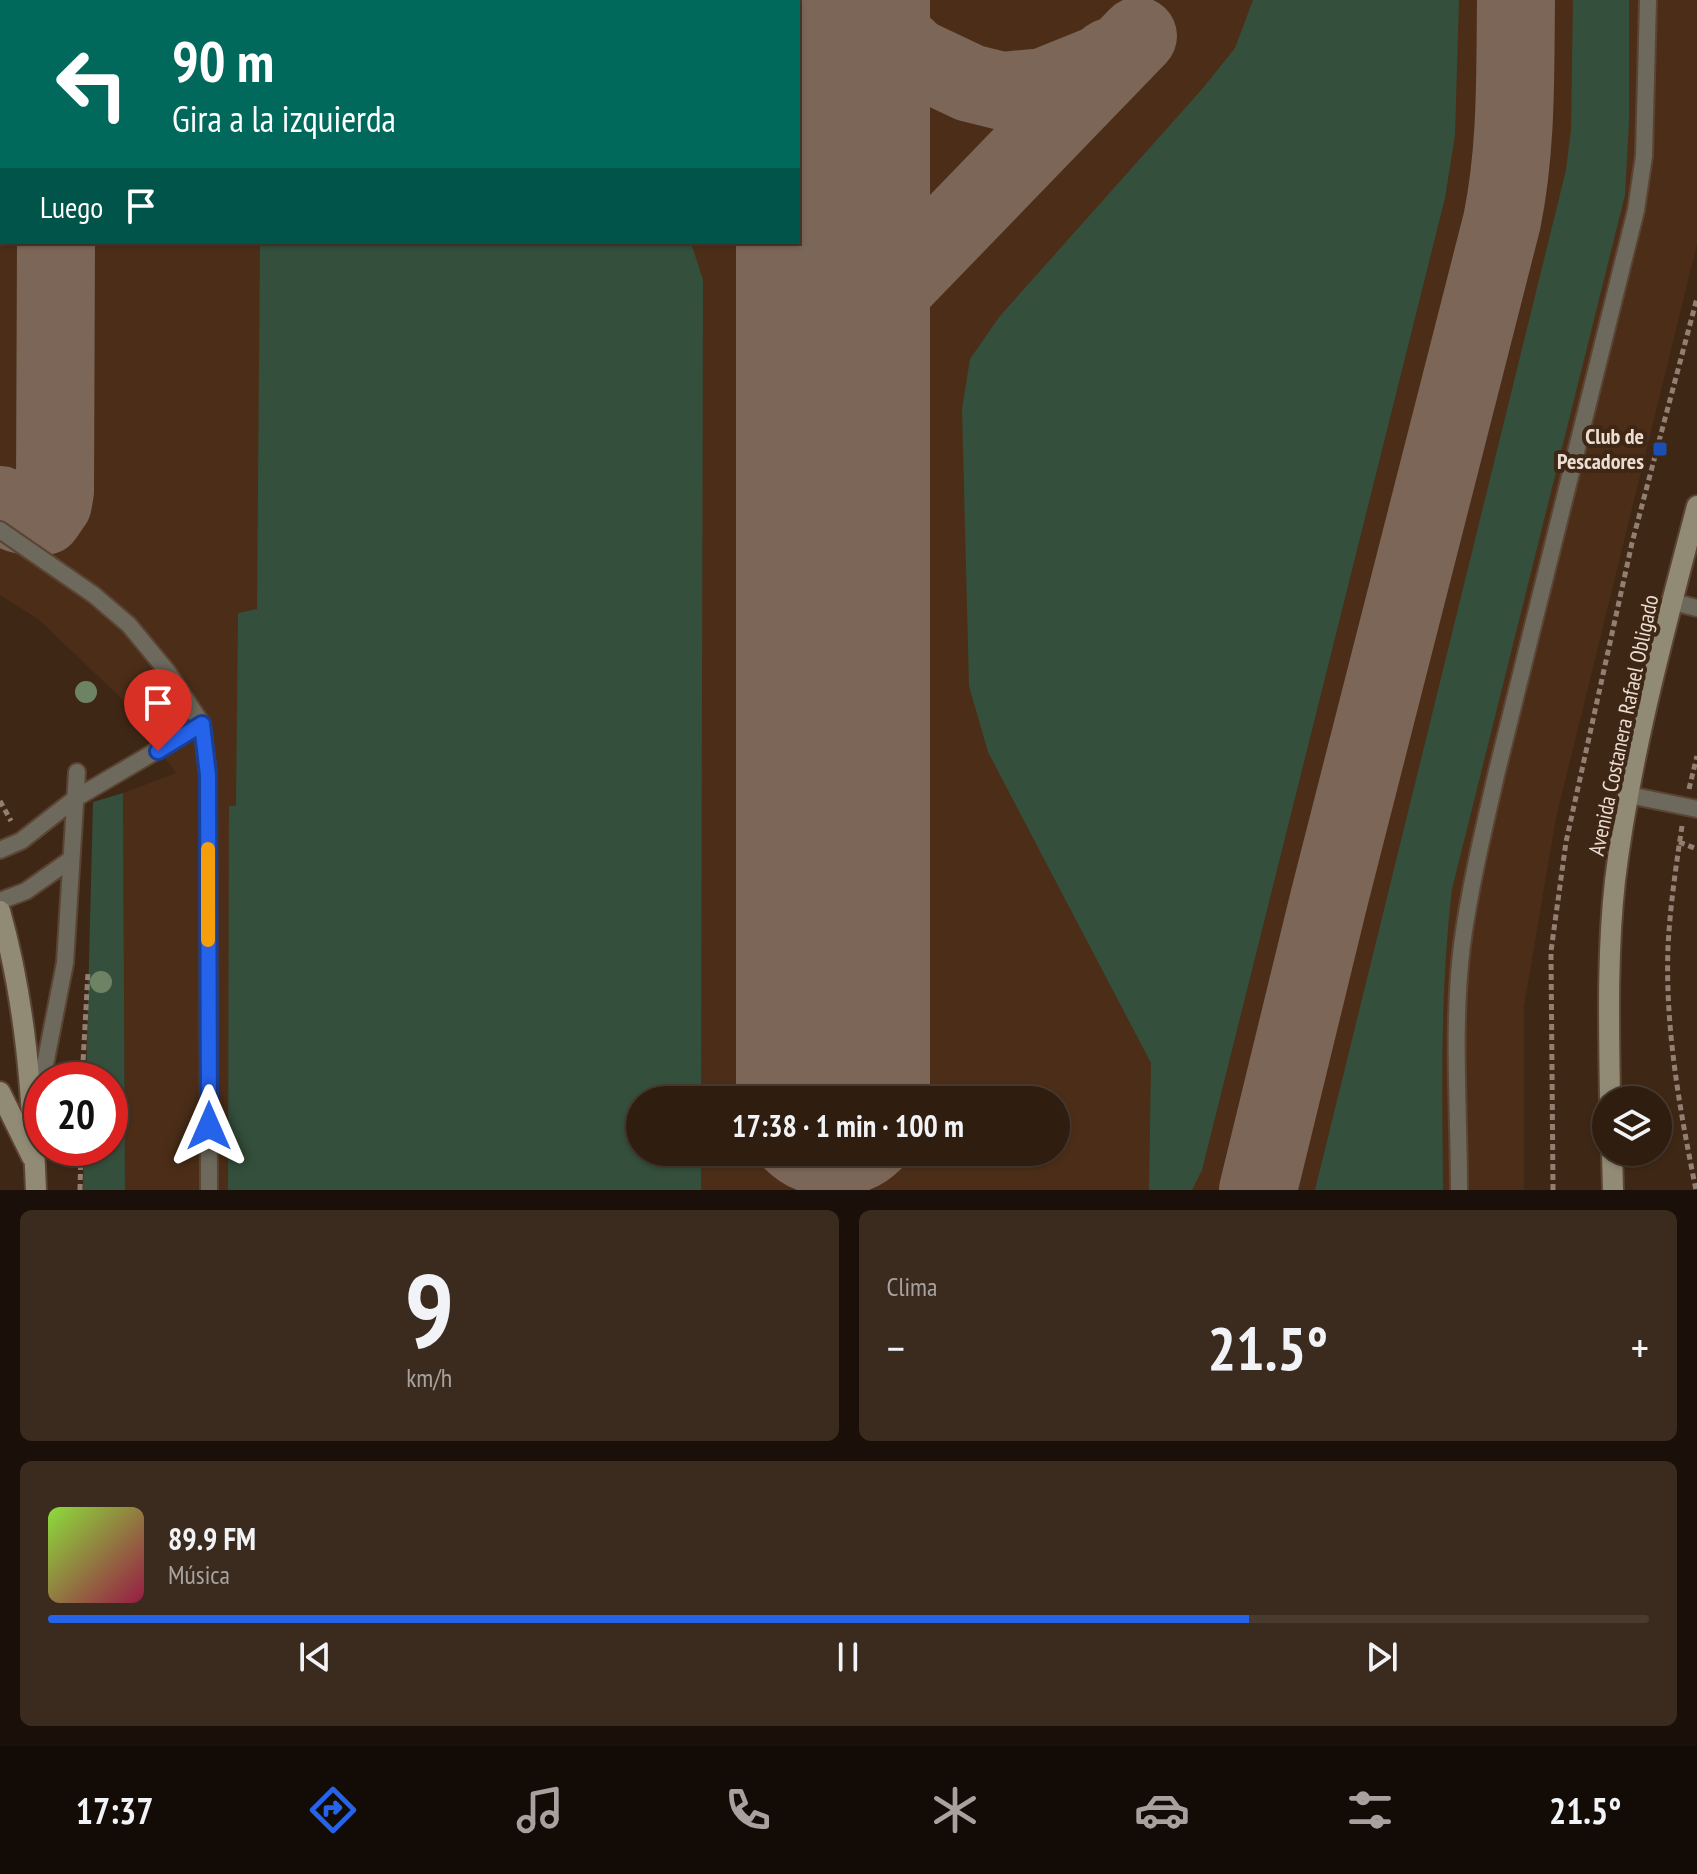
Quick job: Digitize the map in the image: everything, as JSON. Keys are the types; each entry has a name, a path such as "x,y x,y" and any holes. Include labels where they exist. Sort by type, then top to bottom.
{"main road":[{"name":"Avenida Costanera Rafael Obligado","path":"1610,1086 1615,884 1629,795 1697,506"},
{"path":"0,911 15,962 28,1062"},
{"path":"0,1092 24,1141"},
{"path":"35,1166 36,1190"},
{"path":"1612,1166 1613,1190"}],"lane":[{"path":"1459,1190 1457,1005 1462,945 1476,863 1497,771 1636,210 1644,156 1648,0"},
{"path":"0,530 94,595 129,625 167,671 202,724 208,775 209,1190"},
{"path":"1673,602 1697,608"},
{"path":"0,850 21,841 76,798 202,724"},
{"path":"46,1062 65,963 77,772"},
{"path":"1629,795 1691,808"},
{"path":"0,901 26,891 70,860"}],"path":[{"path":"1553,1190 1551,951 1566,842 1632,543 1697,298"},
{"path":"1696,1190 1675,1073 1668,950 1679,842 1691,808 1697,756"},
{"path":"1679,842 1697,849"},
{"path":"80,1190 81,1166"}],"shaded area":[{"path":"800,0 1697,0 1697,244 1556,818 1524,1006 1524,1190 125,1190 125,1166 128,1166 128,1062 124,1062 123,793 176,773 120,697 38,619 0,595 0,244 800,244"}],"green space":[{"path":"1253,0 1459,0 1455,135 1445,198 1202,1170 1192,1190 1149,1190 1151,1063 988,752 969,686 962,409 970,359 1000,316 1203,88 1235,48"},
{"path":"1573,0 1629,0 1629,121 1625,195 1452,889 1444,1002 1443,1190 1315,1190 1566,170 1571,129"},
{"path":"260,244 692,246 703,280 701,1086 626,1086 626,1166 701,1166 701,1190 228,1190 229,806 236,806 238,613 257,609"},
{"path":"123,793 124,1062 86,1062 93,802"},
{"path":"84,1166 125,1166 125,1190 83,1190"}],"taxiway":[{"path":"800,54 815,35 829,0"},
{"path":"865,0 882,26 915,57 970,83 1002,91 1044,87 1101,64 1110,57"},
{"path":"1258,1190 1502,221 1513,138 1516,0"},
{"path":"834,412 845,351 874,309 1138,36"},
{"path":"800,187 815,206 820,219 834,286"},
{"path":"0,505 32,517 44,516 53,503 56,244"}],"runway":[{"path":"833,0 833,1086"}],"slow traffic":[{"path":"208,849 208,940"}],"place":[{"name":"Club de Pescadores","path":"1660,449"}],"route":[{"path":"158,751 202,724 208,775 209,1126"}]}
